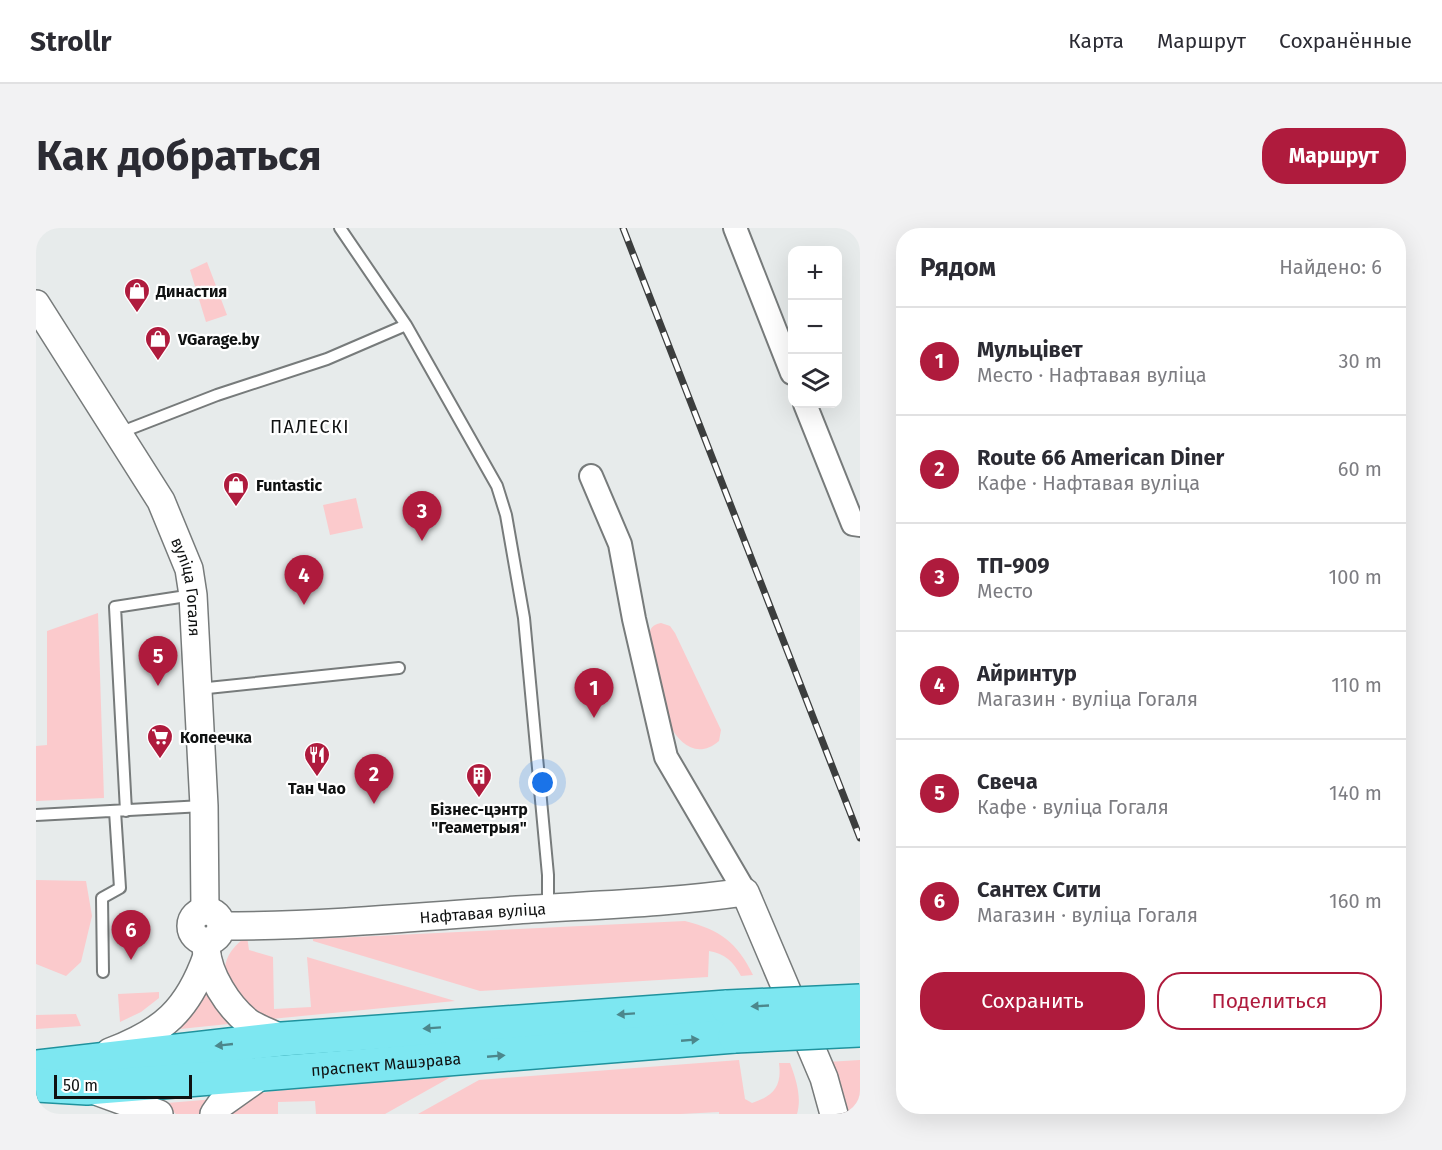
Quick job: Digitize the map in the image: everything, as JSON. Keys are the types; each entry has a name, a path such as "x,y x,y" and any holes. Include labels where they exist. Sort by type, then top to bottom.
{"main road":[{"path":"731,1022 860,1001"},
{"name":"праспект Машэрава","path":"36,1085 282,1039 731,1022"},
{"name":"праспект Машэрава","path":"36,1067 87,1074 262,1075 731,1022"},
{"path":"731,1022 860,1030"}],"street":[{"path":"735,228 788,363"},
{"name":"вуліца Гогаля","path":"36,304 166,510 189,569 193,595 210,934"},
{"path":"807,408 858,530"},
{"path":"591,476 620,544 634,619 666,757 745,892 824,1078 834,1114"},
{"name":"Нафтавая вуліца","path":"210,934 693,899 745,892"},
{"path":"210,934 216,980 228,1001 249,1022 282,1039"},
{"path":"159,1114 87,1074 166,1022 186,1000 199,978 210,934"},
{"path":"214,1114 221,1104 262,1075"}],"lane":[{"path":"340,228 406,325 497,486 506,515 524,618 548,875 548,908"},
{"path":"119,433 208,398 327,358 406,325"},
{"path":"104,972 102,898 120,888 115,607 193,595"},
{"path":"198,689 399,668"},
{"path":"36,815 204,806"}],"shaded area":[{"path":"207,262 227,315 206,322 190,270"},
{"path":"356,498 363,528 330,535 323,505"},
{"path":"98,613 104,798 36,801 36,746 47,745 47,631"},
{"path":"661,623 670,626 675,633 721,730 719,741 704,749 690,747 684,743 669,724 648,638 652,628"},
{"path":"36,880 86,881 92,916 81,962 66,976 36,964"},
{"path":"685,921 718,933 726,939 741,954 753,975 741,976 728,959 709,951 708,977 480,991 313,941 313,939"},
{"path":"247,936 249,950 273,957 274,1009 311,1007 307,957 455,1001 266,1018 251,1009 228,982 225,973 229,955"},
{"path":"207,985 231,1020 228,1024 180,1029 178,1026"},
{"path":"159,992 159,998 141,1012 120,1022 118,994"},
{"path":"76,1014 81,1026 36,1029 36,1015"},
{"path":"739,1060 745,1099 752,1103 766,1097 775,1089 779,1078 779,1063 790,1063 799,1095 797,1114 719,1114 719,1112 418,1114 479,1080"},
{"path":"860,1060 860,1114 841,1114 827,1062"},
{"path":"458,1073 385,1114 316,1114 315,1101 278,1102 278,1114 225,1114 256,1094 273,1091"},
{"path":"215,1099 206,1114 176,1114 167,1107 167,1103"}],"railway":[{"path":"623,228 860,838"}],"place":[{"name":"Династия","path":"137,314"},
{"name":"VGarage.by","path":"158,362"},
{"name":"Funtastic","path":"236,508"},
{"name":"ТП-909","path":"422,541"},
{"name":"Айринтур","path":"304,605"},
{"name":"Свеча","path":"158,686"},
{"name":"Мульцівет","path":"594,718"},
{"name":"Копеечка","path":"160,760"},
{"name":"Тан Чао","path":"317,778"},
{"name":"Бізнес-цэнтр \"Геаметрыя\"","path":"479,799"},
{"name":"Route 66 American Diner","path":"374,804"},
{"name":"Сантех Сити","path":"131,960"}],"district":[{"name":"ПАЛЕСКІ","path":"310,427"}]}
